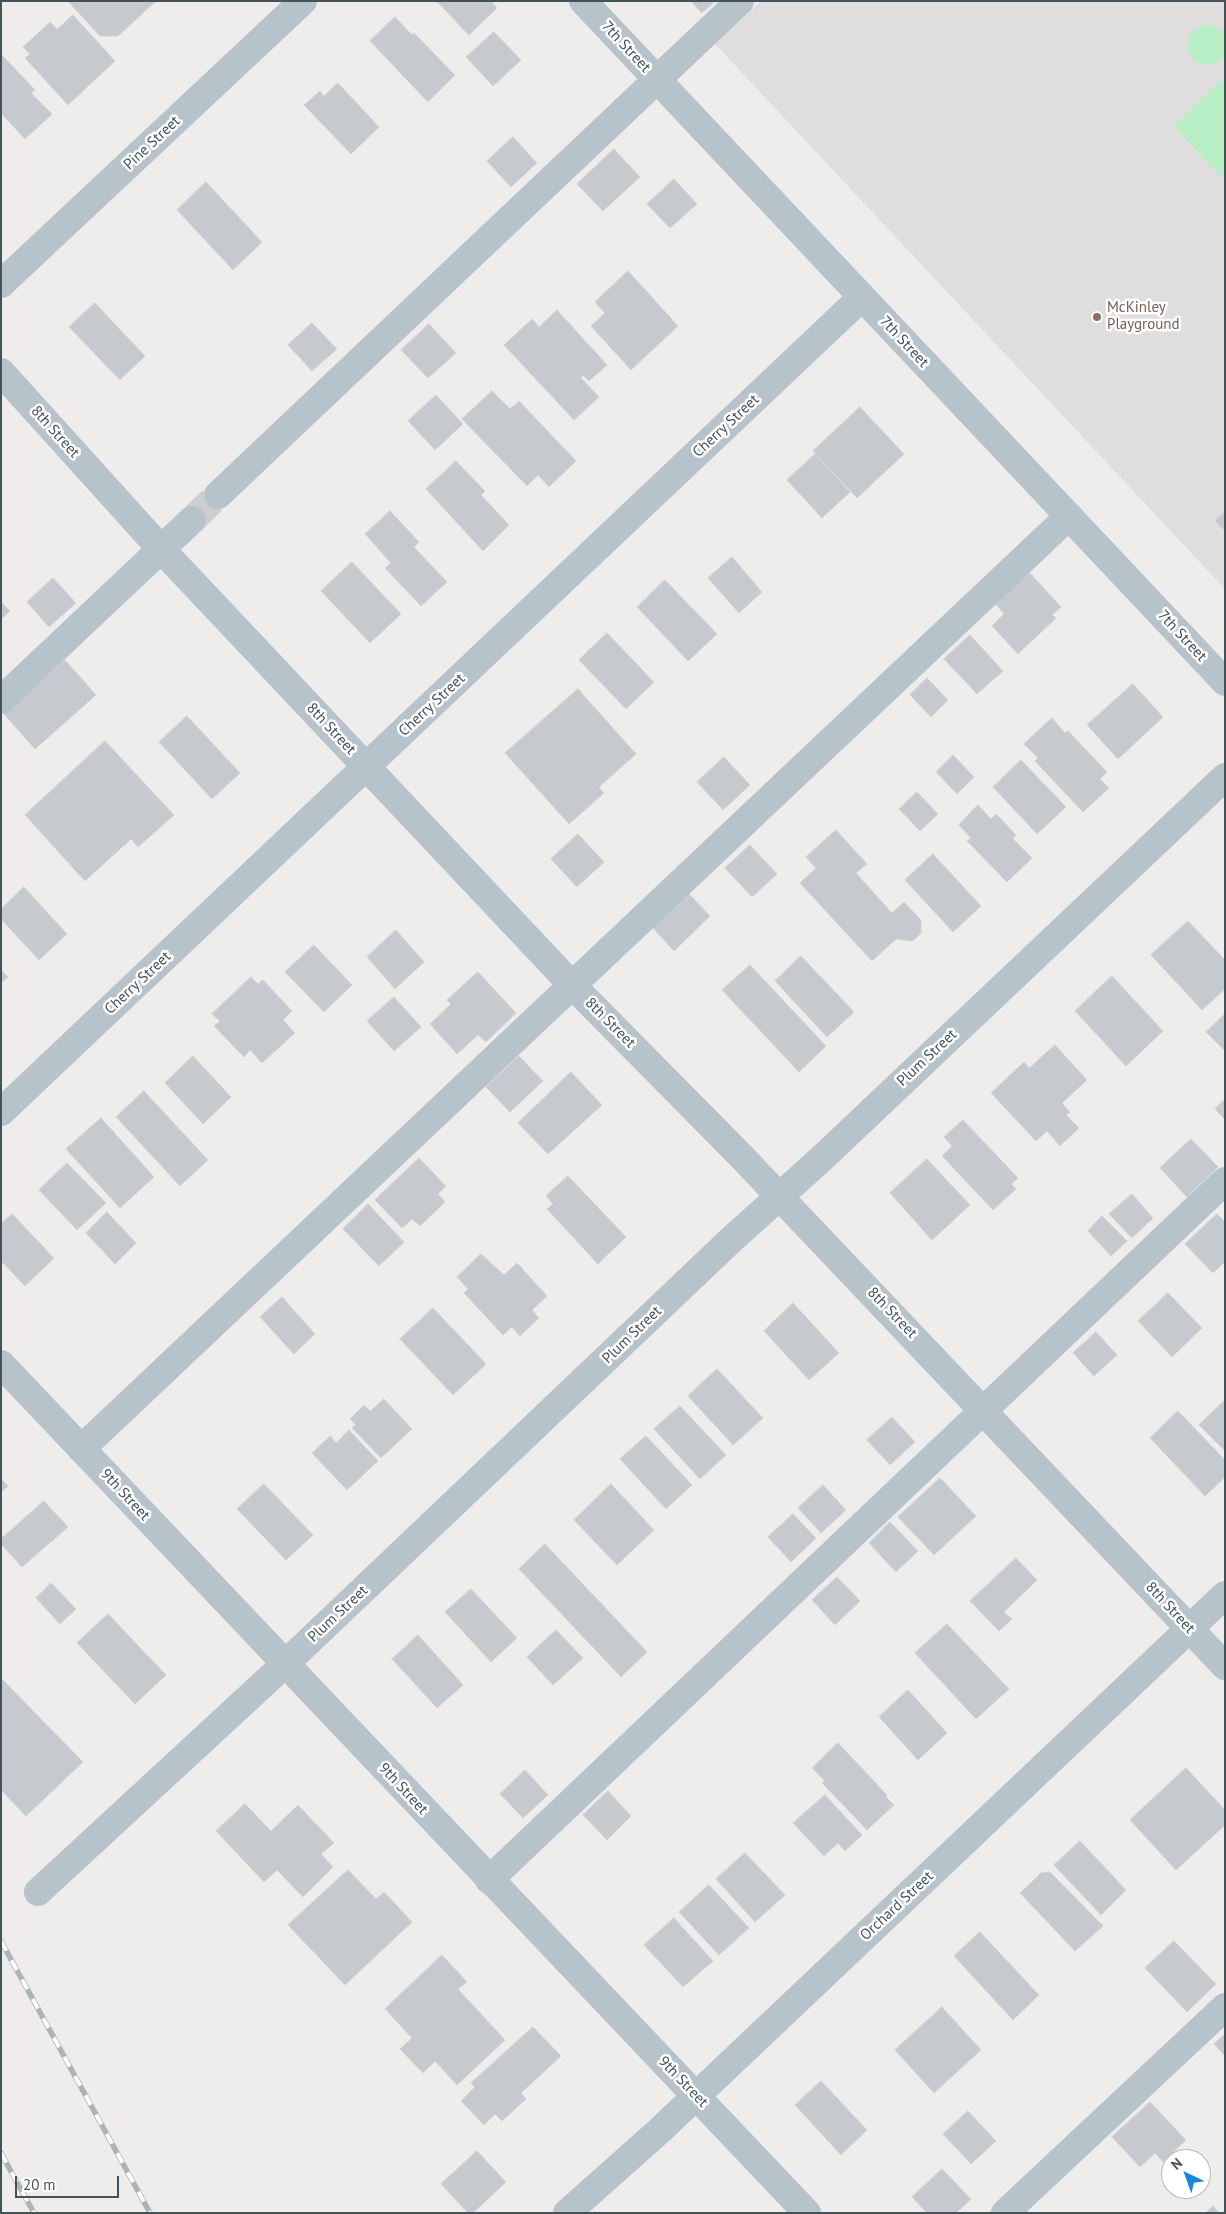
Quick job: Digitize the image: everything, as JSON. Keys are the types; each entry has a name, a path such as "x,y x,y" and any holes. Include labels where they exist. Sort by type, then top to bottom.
{"street":[{"name":"Pine Street","path":"1,284 303,1"},
{"name":"7th Street","path":"583,1 1225,682"},
{"path":"218,495 740,1"},
{"name":"Cherry Street","path":"1,1112 862,297"},
{"name":"8th Street","path":"1,372 161,549 572,985 779,1196 1225,1666"},
{"path":"81,1449 1068,516"},
{"path":"1,700 192,520"},
{"name":"Plum Street","path":"38,1892 285,1664 1225,777"},
{"path":"489,1880 1225,1182"},
{"name":"9th Street","path":"1,1364 807,2213"},
{"name":"Orchard Street","path":"567,2213 696,2096 1225,1595"},
{"path":"1005,2213 1225,2007"}],"shaded area":[{"name":"McKinley Playground","path":"761,1 1225,1 1225,589 715,44"}],"green space":[{"path":"1211,25 1218,28 1224,34 1227,45 1226,53 1218,62 1211,65 1203,65 1196,62 1188,53 1187,41 1190,34 1199,26"},
{"path":"1225,77 1225,180 1173,126"}],"building":[{"path":"68,1 155,2 118,36 100,36"},
{"path":"437,1 491,1 497,8 469,35"},
{"path":"691,1 715,1 702,13"},
{"path":"73,15 115,61 68,105 25,58 30,54 23,47 50,22 57,29"},
{"path":"395,17 412,35 414,33 455,75 428,102 370,41"},
{"path":"494,32 521,60 493,86 466,57"},
{"path":"1,54 35,90 31,93 52,114 25,139 1,113"},
{"path":"338,83 379,127 351,154 304,105 320,91 324,96"},
{"path":"513,137 537,163 511,187 487,161"},
{"path":"614,149 640,177 603,211 577,184"},
{"path":"674,179 697,204 670,228 647,204"},
{"path":"206,182 262,242 233,270 177,210"},
{"path":"628,271 678,326 631,370 591,326 605,313 595,302"},
{"path":"95,303 145,356 120,380 69,327"},
{"path":"557,310 607,365 589,381 583,375 581,378 599,397 574,420 504,345 532,319 539,327"},
{"path":"312,323 337,349 312,371 288,345"},
{"path":"429,324 456,353 428,378 401,350"},
{"path":"492,391 510,409 519,401 576,461 549,487 538,475 527,486 462,419"},
{"path":"436,395 463,424 435,450 408,421"},
{"path":"860,407 904,454 857,498 813,451"},
{"path":"815,454 850,492 822,518 787,480"},
{"path":"456,461 485,491 481,495 509,525 483,551 426,489"},
{"path":"390,511 419,542 414,547 447,582 421,606 385,568 391,563 365,534"},
{"path":"1225,512 1225,531 1215,521"},
{"path":"732,557 762,592 739,613 708,578"},
{"path":"352,562 401,614 370,643 321,591"},
{"path":"1028,571 1061,607 1052,615 1056,618 1018,654 992,626 1004,614 994,602"},
{"path":"53,578 76,603 49,627 27,602"},
{"path":"665,580 717,634 688,661 637,607"},
{"path":"1,602 10,611 1,619"},
{"path":"607,633 654,682 626,709 579,660"},
{"path":"970,635 1003,671 977,694 944,659"},
{"path":"65,660 96,695 35,749 4,714"},
{"path":"927,678 948,700 931,717 910,695"},
{"path":"1133,684 1163,717 1118,759 1087,725"},
{"path":"578,689 636,754 599,787 604,793 569,824 505,753"},
{"path":"187,716 240,773 212,799 159,742"},
{"path":"1052,718 1065,733 1068,731 1107,772 1100,779 1109,788 1083,812 1035,761 1038,758 1024,744"},
{"path":"105,741 174,815 138,847 131,839 85,881 25,815"},
{"path":"953,755 974,777 957,794 936,772"},
{"path":"724,757 750,785 723,810 697,782"},
{"path":"1021,760 1066,807 1037,834 993,787"},
{"path":"917,792 938,814 920,831 899,809"},
{"path":"978,805 991,819 996,814 1016,835 1013,839 1032,858 1007,882 967,841 971,838 959,825"},
{"path":"836,830 867,864 856,873 892,913 904,902 921,920 921,933 913,941 896,939 872,961 800,883 816,868 806,857"},
{"path":"578,834 604,862 577,887 551,859"},
{"path":"750,845 777,874 752,897 725,868"},
{"path":"933,854 981,906 953,932 905,880"},
{"path":"24,887 67,934 39,960 1,919 1,909"},
{"path":"688,893 710,916 674,951 652,927"},
{"path":"1188,921 1225,960 1225,989 1202,1010 1151,955"},
{"path":"396,930 424,962 395,989 367,957"},
{"path":"314,945 352,985 324,1012 285,972"},
{"path":"801,956 854,1012 827,1037 775,981"},
{"path":"750,965 826,1046 799,1072 722,990"},
{"path":"1,970 8,977 1,983"},
{"path":"478,972 516,1013 486,1042 478,1035 457,1054 430,1024 451,1004 447,1000"},
{"path":"1112,976 1163,1031 1126,1066 1075,1011"},
{"path":"251,977 258,984 263,980 292,1011 283,1020 295,1033 262,1063 250,1050 244,1057 214,1026 220,1021 212,1014"},
{"path":"394,997 421,1027 394,1051 367,1021"},
{"path":"1225,1014 1225,1051 1206,1032"},
{"path":"1055,1045 1087,1080 1062,1103 1070,1112 1066,1115 1079,1128 1060,1146 1047,1131 1036,1141 991,1093 1024,1062 1029,1068"},
{"path":"193,1056 231,1097 203,1124 165,1083"},
{"path":"519,1056 543,1081 510,1112 486,1087"},
{"path":"571,1072 602,1105 548,1154 518,1123"},
{"path":"144,1091 208,1160 180,1186 116,1117"},
{"path":"1225,1099 1225,1120 1215,1109"},
{"path":"101,1118 154,1177 120,1208 66,1149"},
{"path":"963,1120 1018,1178 1011,1184 1016,1189 993,1210 942,1156 952,1146 944,1137"},
{"path":"1191,1139 1218,1167 1187,1197 1160,1168"},
{"path":"419,1158 446,1186 438,1194 445,1202 420,1226 412,1219 402,1228 375,1200"},
{"path":"927,1159 970,1205 932,1240 890,1193"},
{"path":"67,1163 106,1203 77,1230 39,1190"},
{"path":"568,1176 626,1237 598,1264 547,1209 553,1204 546,1196"},
{"path":"1132,1194 1153,1218 1132,1238 1109,1214"},
{"path":"368,1204 404,1242 379,1266 343,1229"},
{"path":"107,1212 136,1243 115,1264 86,1233"},
{"path":"12,1214 54,1258 25,1286 1,1261 1,1224"},
{"path":"1217,1214 1225,1222 1225,1262 1213,1273 1185,1244"},
{"path":"1102,1216 1127,1241 1111,1256 1088,1231"},
{"path":"481,1254 504,1275 517,1263 547,1296 532,1310 539,1318 520,1336 512,1327 503,1335 464,1293 468,1289 457,1277"},
{"path":"1168,1293 1202,1328 1172,1357 1138,1321"},
{"path":"282,1297 315,1334 294,1354 260,1317"},
{"path":"793,1303 839,1353 809,1380 764,1331"},
{"path":"433,1308 486,1364 453,1395 400,1339"},
{"path":"1096,1332 1117,1355 1094,1376 1073,1353"},
{"path":"717,1369 763,1418 733,1445 688,1396"},
{"path":"384,1399 412,1429 381,1458 352,1428 356,1425 350,1419 364,1405 370,1411"},
{"path":"1225,1400 1225,1451 1199,1425"},
{"path":"680,1406 726,1455 700,1479 654,1429"},
{"path":"1178,1411 1225,1460 1225,1477 1205,1496 1150,1438"},
{"path":"892,1417 915,1442 890,1465 867,1440"},
{"path":"349,1430 378,1461 347,1490 312,1453 330,1436 336,1443"},
{"path":"646,1436 692,1485 666,1509 620,1459"},
{"path":"940,1478 976,1516 934,1555 898,1517"},
{"path":"1,1479 8,1486 1,1492"},
{"path":"264,1484 313,1535 286,1560 237,1509"},
{"path":"611,1484 654,1530 617,1565 574,1520"},
{"path":"823,1485 846,1510 821,1533 798,1508"},
{"path":"44,1501 68,1527 22,1567 1,1544 1,1539"},
{"path":"793,1514 816,1538 791,1562 768,1537"},
{"path":"890,1522 918,1551 896,1572 869,1543"},
{"path":"545,1544 647,1652 621,1677 519,1569"},
{"path":"1016,1558 1037,1580 1004,1612 1012,1619 999,1631 970,1601"},
{"path":"837,1577 860,1601 835,1625 812,1600"},
{"path":"51,1583 76,1609 60,1624 36,1598"},
{"path":"471,1589 517,1638 491,1662 445,1612"},
{"path":"108,1614 166,1675 135,1704 77,1643"},
{"path":"947,1624 1009,1689 976,1719 915,1653"},
{"path":"556,1630 583,1658 553,1685 527,1657"},
{"path":"418,1635 463,1685 437,1708 392,1659"},
{"path":"1,1678 83,1762 26,1816 1,1790"},
{"path":"908,1690 947,1733 918,1760 879,1717"},
{"path":"838,1743 887,1795 886,1797 894,1805 867,1830 822,1783 825,1781 812,1768"},
{"path":"1186,1768 1225,1810 1225,1825 1176,1870 1130,1820"},
{"path":"525,1770 548,1795 523,1818 500,1794"},
{"path":"608,1791 631,1816 607,1840 583,1815"},
{"path":"825,1795 862,1835 845,1851 838,1843 824,1856 793,1823"},
{"path":"245,1804 271,1831 298,1805 334,1843 321,1854 333,1867 303,1897 277,1870 264,1882 216,1831"},
{"path":"1080,1841 1126,1890 1101,1915 1054,1865"},
{"path":"745,1853 785,1895 755,1922 716,1879"},
{"path":"348,1870 376,1899 384,1892 412,1922 345,1985 288,1925"},
{"path":"1050,1872 1103,1926 1075,1951 1020,1893 1041,1873"},
{"path":"709,1885 749,1928 719,1955 679,1912"},
{"path":"674,1918 713,1961 683,1987 644,1945"},
{"path":"980,1932 1039,1995 1013,2020 954,1956"},
{"path":"1174,1941 1216,1984 1187,2012 1145,1968"},
{"path":"442,1955 467,1982 458,1989 505,2040 457,2085 435,2061 423,2073 400,2049 412,2038 385,2009"},
{"path":"942,2007 981,2050 934,2093 895,2050"},
{"path":"533,2027 561,2056 521,2093 526,2099 502,2121 495,2114 484,2125 461,2101 475,2087 471,2083"},
{"path":"1225,2034 1225,2056 1214,2044"},
{"path":"821,2081 867,2130 841,2155 795,2105"},
{"path":"1150,2102 1186,2140 1177,2149 1161,2149 1161,2160 1155,2153 1140,2167 1112,2137"},
{"path":"968,2111 996,2141 971,2164 943,2134"},
{"path":"477,2151 506,2182 473,2213 468,2213 441,2184"},
{"path":"942,2169 971,2199 956,2213 927,2213 912,2197"},
{"path":"1213,2206 1219,2213 1206,2213"}],"tunnel":[{"path":"192,520 218,495"}],"railway":[{"path":"1,1941 150,2213"},
{"path":"1,2153 34,2213"}],"place":[{"name":"McKinley Playground","path":"1097,317"}]}
